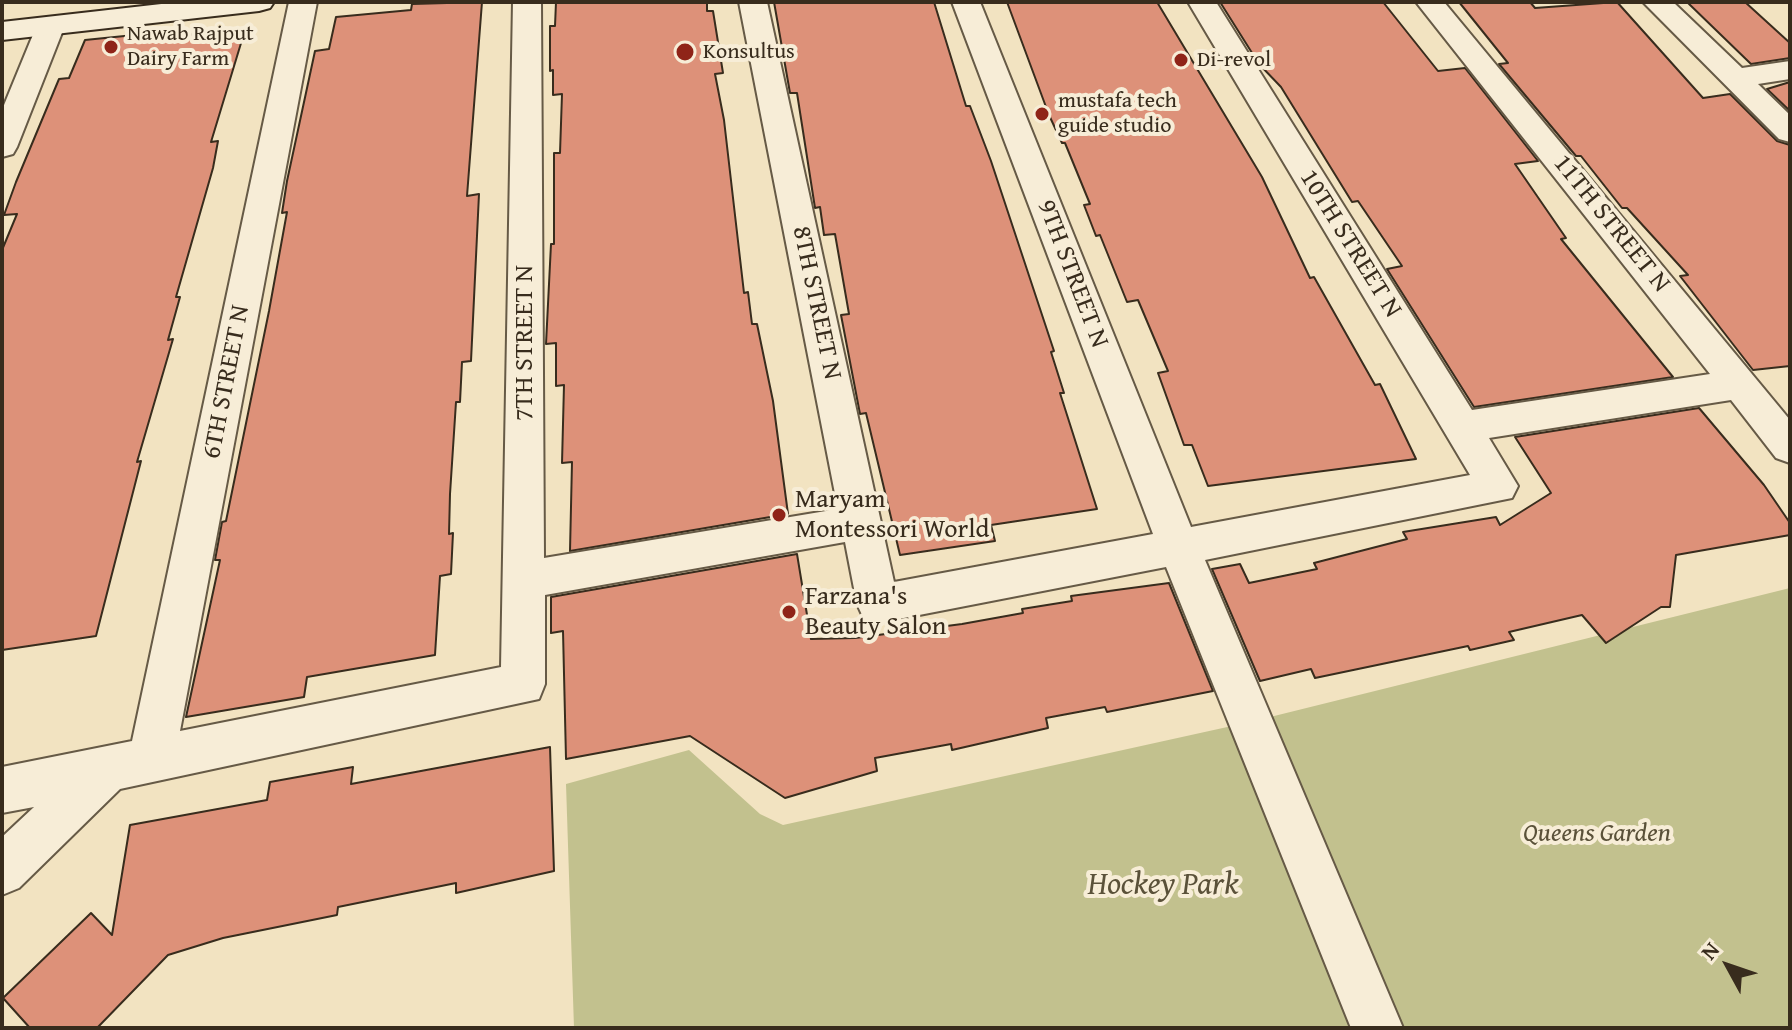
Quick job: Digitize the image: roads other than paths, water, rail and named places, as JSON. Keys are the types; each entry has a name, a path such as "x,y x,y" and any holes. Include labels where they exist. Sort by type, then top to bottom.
{"main road":[{"path":"2,31 93,2"},
{"path":"2,11 259,2"}],"street":[{"name":"6TH STREET N","path":"151,762 303,2"},
{"name":"7TH STREET N","path":"151,762 523,684 527,2"},
{"name":"8TH STREET N","path":"753,2 878,604 1178,545"},
{"name":"9TH STREET N","path":"966,2 1178,545 1377,1028"},
{"name":"10TH STREET N","path":"1178,545 1498,486 1202,2"},
{"name":"11TH STREET N","path":"1430,2 1790,447"},
{"path":"1657,2 1790,132"},
{"path":"2,147 57,11"},
{"path":"1736,78 1790,70"},
{"path":"1462,427 1741,384"},
{"path":"524,580 861,522"},
{"path":"2,790 151,762"},
{"path":"2,871 105,771"}],"place":[{"name":"Nawab Rajput Dairy Farm","path":"111,47"},
{"name":"Konsultus","path":"685,52"},
{"name":"Di-revol","path":"1181,60"},
{"name":"mustafa tech guide studio","path":"1042,114"},
{"name":"Maryam Montessori World","path":"779,515"},
{"name":"Farzana's Beauty Salon","path":"789,612"}],"park label":[{"name":"Queens Garden","path":"1597,834"},
{"name":"Hockey Park","path":"1163,886"}]}
